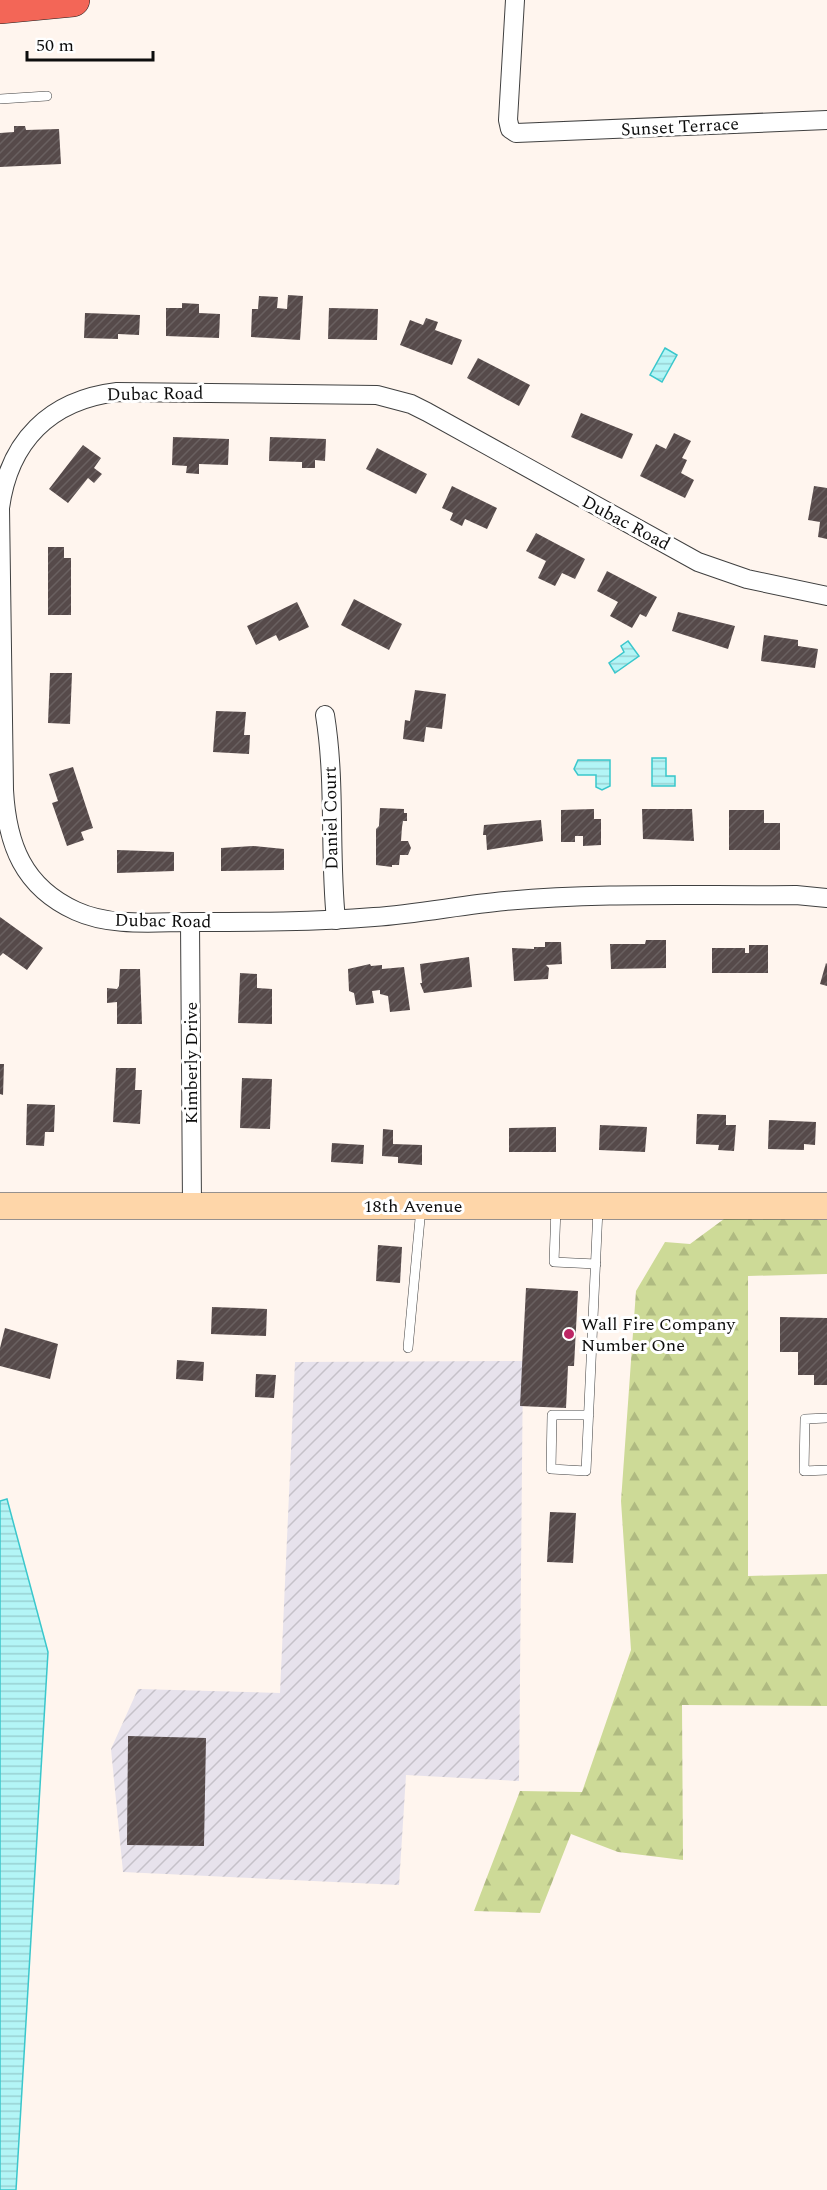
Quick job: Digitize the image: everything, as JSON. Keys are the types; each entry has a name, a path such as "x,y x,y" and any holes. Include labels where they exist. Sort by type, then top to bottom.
{"highway":[{"path":"0,7 73,0"}],"street":[{"name":"Sunset Terrace","path":"515,0 508,120 510,129 516,133 827,120"},
{"name":"Dubac Road","path":"827,596 747,579 698,562 428,412 395,399 357,393 117,392 85,399 68,405 38,426 22,444 10,465 3,487 0,508 3,778 7,826 14,849 31,877 50,896 73,910 119,922 336,920 505,901 569,897 796,895 827,898"},
{"name":"Daniel Court","path":"325,715 332,795 332,878 336,920"},
{"name":"Kimberly Drive","path":"190,922 192,1205"},
{"name":"18th Avenue","path":"0,1206 827,1206"}],"lane":[{"path":"0,99 47,96"},
{"path":"408,1348 421,1206"},
{"path":"556,1206 554,1262 596,1264"},
{"path":"588,1415 552,1415 550,1469 586,1470 599,1206"},
{"path":"827,1418 806,1419 804,1471 827,1470"}],"shaded area":[{"path":"523,1361 519,1781 406,1775 399,1885 123,1872 111,1749 138,1689 280,1693 295,1362"}],"green space":[{"path":"724,1219 827,1220 827,1274 748,1276 748,1576 827,1574 827,1706 682,1705 683,1860 618,1852 571,1834 540,1913 474,1911 520,1791 582,1792 631,1650 621,1501 636,1291 665,1242 690,1244"}],"water":[{"path":"665,348 677,355 662,382 650,375"},
{"path":"628,641 639,656 615,673 609,663 624,652 621,646"},
{"path":"652,758 666,758 666,776 675,776 675,786 652,786"},
{"path":"578,760 610,760 610,786 602,790 596,787 596,775 578,775 574,769"},
{"path":"7,1499 48,1652 16,2190 0,2190 0,1501"}],"building":[{"path":"14,126 25,126 26,130 59,129 61,164 0,167 0,133 14,132"},
{"path":"288,295 303,296 300,340 251,337 252,309 258,309 259,296 278,297 277,308 287,309"},
{"path":"182,303 199,304 199,313 220,314 219,338 166,336 166,308 182,308"},
{"path":"329,308 378,309 377,340 328,339"},
{"path":"85,313 140,315 139,335 118,334 118,339 84,338"},
{"path":"426,318 438,322 435,330 462,340 452,365 400,345 410,320 423,325"},
{"path":"478,358 530,385 519,406 467,378"},
{"path":"581,413 633,434 622,459 571,437"},
{"path":"674,433 691,441 682,458 687,460 681,473 694,480 685,498 640,476 656,444 666,449"},
{"path":"173,437 229,439 228,465 199,464 199,474 186,473 187,466 172,465"},
{"path":"270,437 326,439 325,461 315,460 315,468 302,468 302,462 269,461"},
{"path":"83,445 101,458 94,468 102,474 94,483 88,478 68,503 49,489"},
{"path":"377,448 427,474 416,494 366,469"},
{"path":"452,486 497,508 487,529 465,519 462,526 450,520 453,513 442,508"},
{"path":"814,486 827,488 827,539 818,537 820,522 808,520"},
{"path":"536,533 585,559 575,579 562,573 555,586 538,578 546,561 526,551"},
{"path":"48,547 64,547 64,558 71,558 71,615 48,615"},
{"path":"607,571 657,597 646,617 640,614 632,628 610,616 618,602 597,591"},
{"path":"354,599 402,624 389,650 341,625"},
{"path":"297,602 309,627 279,641 276,635 256,645 247,626"},
{"path":"678,612 735,626 728,649 672,631"},
{"path":"764,635 798,640 798,646 818,649 815,668 761,661"},
{"path":"50,673 72,673 70,724 48,723"},
{"path":"415,690 446,694 442,729 426,727 424,742 403,739 405,720 410,721"},
{"path":"216,711 246,712 244,735 250,735 249,754 213,752"},
{"path":"73,767 93,828 81,832 84,840 67,846 52,803 58,801 49,774"},
{"path":"380,808 404,809 404,813 407,813 407,821 403,821 401,841 408,841 411,848 408,855 400,855 399,865 392,865 392,867 376,865 376,829 379,826"},
{"path":"594,809 594,819 601,819 601,845 583,846 583,836 575,836 575,842 561,842 561,810"},
{"path":"642,809 692,809 694,841 643,839"},
{"path":"729,810 764,810 764,823 780,823 780,850 729,850"},
{"path":"541,820 543,841 487,850 486,835 483,835 484,825"},
{"path":"253,846 284,849 284,870 221,871 221,848"},
{"path":"117,850 174,852 174,871 117,873"},
{"path":"0,917 43,948 27,970 3,953 0,956"},
{"path":"646,940 666,940 666,968 611,969 610,944 645,944"},
{"path":"545,942 561,942 562,964 546,965 549,968 548,979 514,981 512,948 545,947"},
{"path":"749,945 768,945 768,973 712,973 712,948 745,948 745,953 749,953"},
{"path":"469,957 472,987 424,993 420,983 422,983 420,964"},
{"path":"370,964 371,966 382,965 382,969 404,967 410,1010 390,1012 388,996 380,994 380,990 372,991 374,1003 356,1005 354,993 349,991 348,969"},
{"path":"827,964 827,986 820,984"},
{"path":"120,969 140,969 142,1024 117,1024 117,1002 107,1003 107,988 117,989"},
{"path":"240,973 257,974 257,988 272,989 272,1024 238,1023"},
{"path":"0,1064 4,1064 3,1095 0,1094"},
{"path":"116,1068 136,1068 135,1090 142,1090 140,1124 113,1122"},
{"path":"242,1078 272,1079 270,1129 240,1128"},
{"path":"27,1104 55,1105 54,1132 45,1132 44,1146 26,1145"},
{"path":"697,1114 726,1115 726,1125 736,1125 734,1151 718,1150 719,1145 696,1144"},
{"path":"769,1120 816,1122 815,1145 804,1144 804,1150 768,1149"},
{"path":"600,1125 647,1127 645,1152 599,1150"},
{"path":"556,1127 556,1152 509,1152 509,1128"},
{"path":"383,1129 393,1130 393,1144 422,1145 422,1165 398,1163 398,1157 382,1156"},
{"path":"332,1143 364,1145 363,1164 331,1162"},
{"path":"378,1245 402,1247 400,1283 376,1281"},
{"path":"526,1288 578,1291 574,1366 568,1366 566,1408 520,1406"},
{"path":"212,1307 267,1309 266,1336 211,1334"},
{"path":"780,1317 827,1318 827,1385 814,1385 814,1375 798,1375 798,1352 780,1352"},
{"path":"5,1328 58,1344 50,1379 0,1366 0,1348"},
{"path":"177,1360 204,1362 203,1381 176,1379"},
{"path":"256,1374 276,1375 274,1398 255,1397"},
{"path":"550,1512 576,1513 573,1563 547,1562"},
{"path":"128,1736 206,1738 204,1846 127,1845"}],"place":[{"name":"Wall Fire Company Number One","path":"569,1334"}]}
